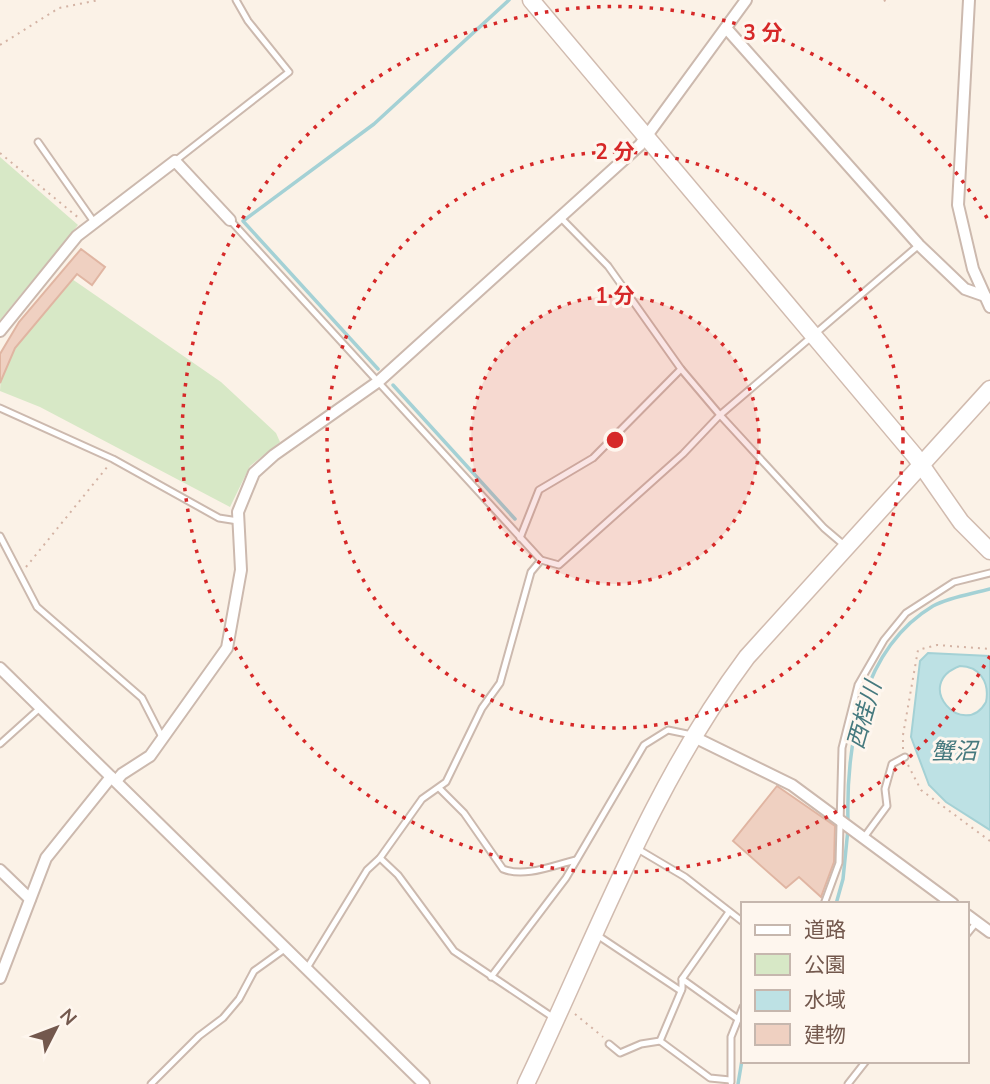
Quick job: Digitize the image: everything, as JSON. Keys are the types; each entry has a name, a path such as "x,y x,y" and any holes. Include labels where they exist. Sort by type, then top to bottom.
{"street":[{"path":"531,0 921,466 961,522 990,551"},
{"path":"0,978 46,859 113,779 142,764 163,739 227,648 241,570 238,521 240,504 259,467 379,380 646,137 746,0"},
{"path":"969,0 958,205 966,246 990,307"},
{"path":"726,28 919,245 965,289 985,296"},
{"path":"0,331 62,253 91,225 175,160 230,220"},
{"path":"526,1084 564,1016 594,934 636,848 694,737 747,657 989,391"},
{"path":"0,668 307,968 420,1083"},
{"path":"694,737 782,778 863,835 950,902"},
{"path":"0,870 30,899"},
{"path":"969,916 990,932"}],"lane":[{"path":"175,160 289,72 248,21 236,0"},
{"path":"38,142 91,225"},
{"path":"560,217 608,266 681,369 720,415 824,528 847,547"},
{"path":"230,220 379,380 520,538 541,560 559,565 683,454 720,415 919,245"},
{"path":"520,538 539,490 593,458 681,369"},
{"path":"0,408 113,459 219,518 238,521"},
{"path":"0,536 9,547 28,594 46,617 84,645 142,698 163,739"},
{"path":"307,968 368,870 380,858 422,799 440,789 446,782 482,708 500,683 531,572 541,560"},
{"path":"825,902 839,863 846,725 868,665 895,625 921,600 954,582 990,573"},
{"path":"0,744 40,708"},
{"path":"491,977 576,860 643,745 668,730 678,730 694,737"},
{"path":"863,835 887,806 885,789 892,764 905,757"},
{"path":"440,789 464,813 503,869 513,873 526,872 576,860"},
{"path":"636,848 685,877 741,921"},
{"path":"380,858 398,875 454,951 491,977 564,1016"},
{"path":"660,1041 681,991 682,978 729,912"},
{"path":"969,932 977,922"},
{"path":"594,934 681,991"},
{"path":"151,1084 199,1036 223,1018 239,999 254,971 286,948"},
{"path":"682,978 738,1019"},
{"path":"609,1044 620,1053 641,1044 660,1041 710,1078 731,1082 731,1037 741,1012"},
{"path":"848,1084 864,1063"}],"path":[{"path":"0,45 59,8 99,0"},
{"path":"884,0 888,5"},
{"path":"0,153 91,225"},
{"path":"19,573 113,459"},
{"path":"990,649 937,645 918,650 903,735 905,757 921,790 990,841"},
{"path":"564,1016 609,1044"}],"green space":[{"path":"0,157 78,225 0,320"},
{"path":"72,279 221,382 276,433 280,442 250,466 230,507 40,407 0,391 2,376 16,346"}],"water":[{"name":"蟹沼","path":"928,653 990,656 990,830 946,802 929,785 911,737 920,661","holes":["960,666 967,667 982,677 987,695 986,702 977,712 966,715 955,712 946,705 941,696 940,685 946,674"]}],"building":[{"path":"81,249 105,267 92,285 77,274 15,348 0,383 0,354 19,322"},
{"path":"777,786 835,826 834,862 821,897 799,877 786,888 733,841"}],"waterway":[{"path":"378,369 243,221 374,124 509,0"},
{"path":"393,385 515,519"},
{"name":"西桂川","path":"848,822 850,762 855,731 874,673 889,647 909,624 933,606 990,589"},
{"name":"西桂川","path":"837,902 843,879 848,829"},
{"name":"西桂川","path":"738,1084 742,1063"}]}
